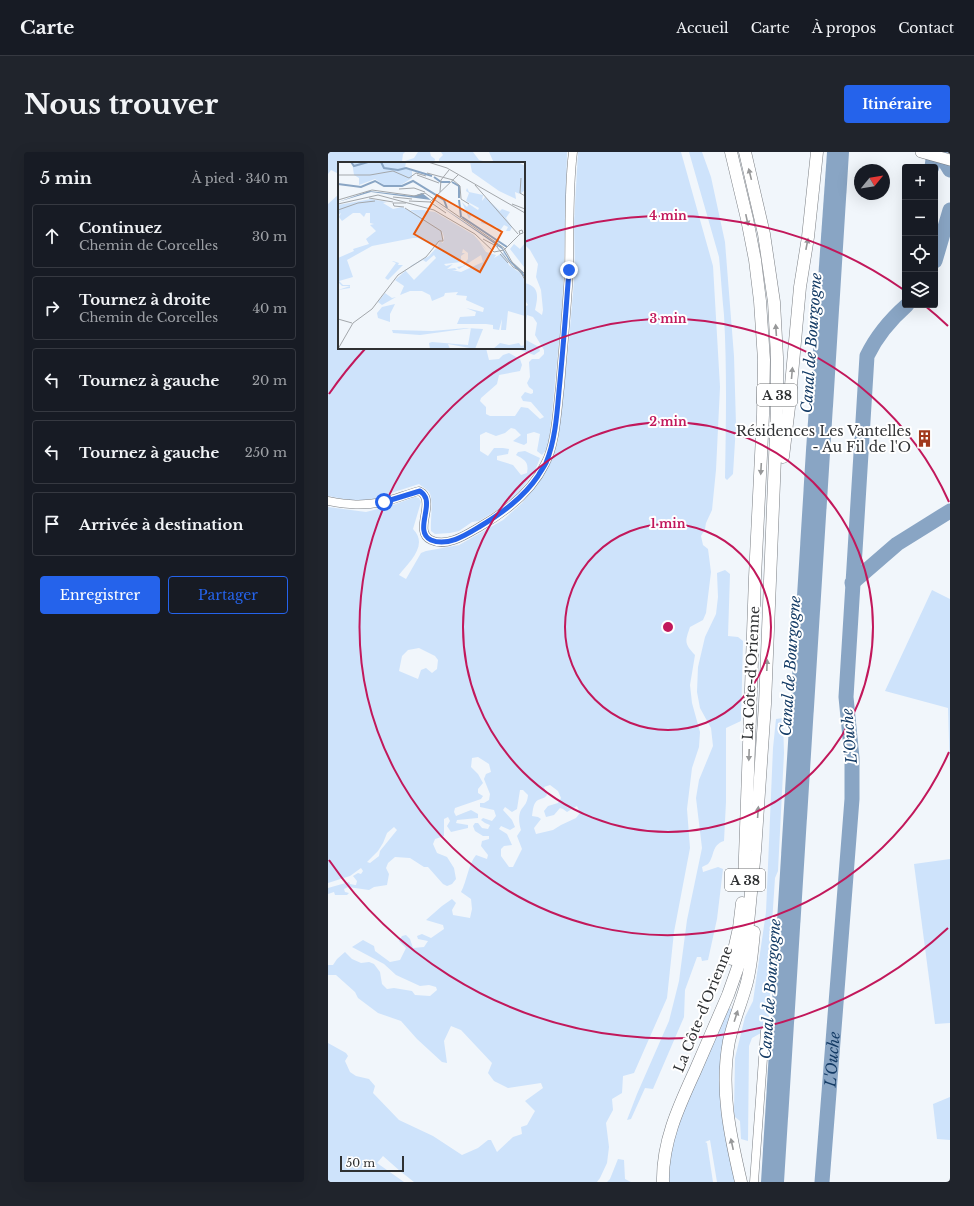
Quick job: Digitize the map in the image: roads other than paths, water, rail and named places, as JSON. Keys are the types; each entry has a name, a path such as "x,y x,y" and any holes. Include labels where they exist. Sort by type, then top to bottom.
{"highway":[{"path":"727,152 738,182"},
{"name":"La Côte-d'Orienne","path":"656,1182 657,1156 666,1119 715,1006 730,966 739,928 745,875 764,360 760,301 755,260 731,152"},
{"name":"La Côte-d'Orienne","path":"663,1182 665,1156 672,1126 728,995 744,945 749,923 755,851 766,704 777,408 777,357 774,302 764,234 745,152"},
{"path":"772,537 789,407 800,287 808,237 817,152"},
{"path":"741,1182 732,1145 726,1110 725,1067 731,1030 745,989 750,966 754,932 755,851"}],"main road":[{"path":"922,152 950,160"}],"street":[{"path":"328,500 348,505 370,504 384,502 420,491 426,500 424,530 429,539 436,542 445,542 461,537 488,522 520,498 532,484 546,464 552,443 562,361 569,270 569,230 573,152"},
{"path":"754,1182 765,1031"}],"waterway":[{"name":"L'Ouche","path":"932,164 934,152"},
{"name":"L'Ouche","path":"939,152 950,170"},
{"name":"L'Ouche","path":"938,251 950,210"},
{"name":"L'Ouche","path":"822,1182 852,799 852,758 846,697 867,356 884,328 904,308"},
{"path":"852,583 897,544 950,511"}],"place":[{"name":"Résidences Les Vantelles - Au Fil de l'O","path":"924,439"}],"water label":[{"name":"Canal de Bourgogne","path":"811,343"},
{"name":"Canal de Bourgogne","path":"790,666"},
{"name":"Canal de Bourgogne","path":"770,989"}]}
